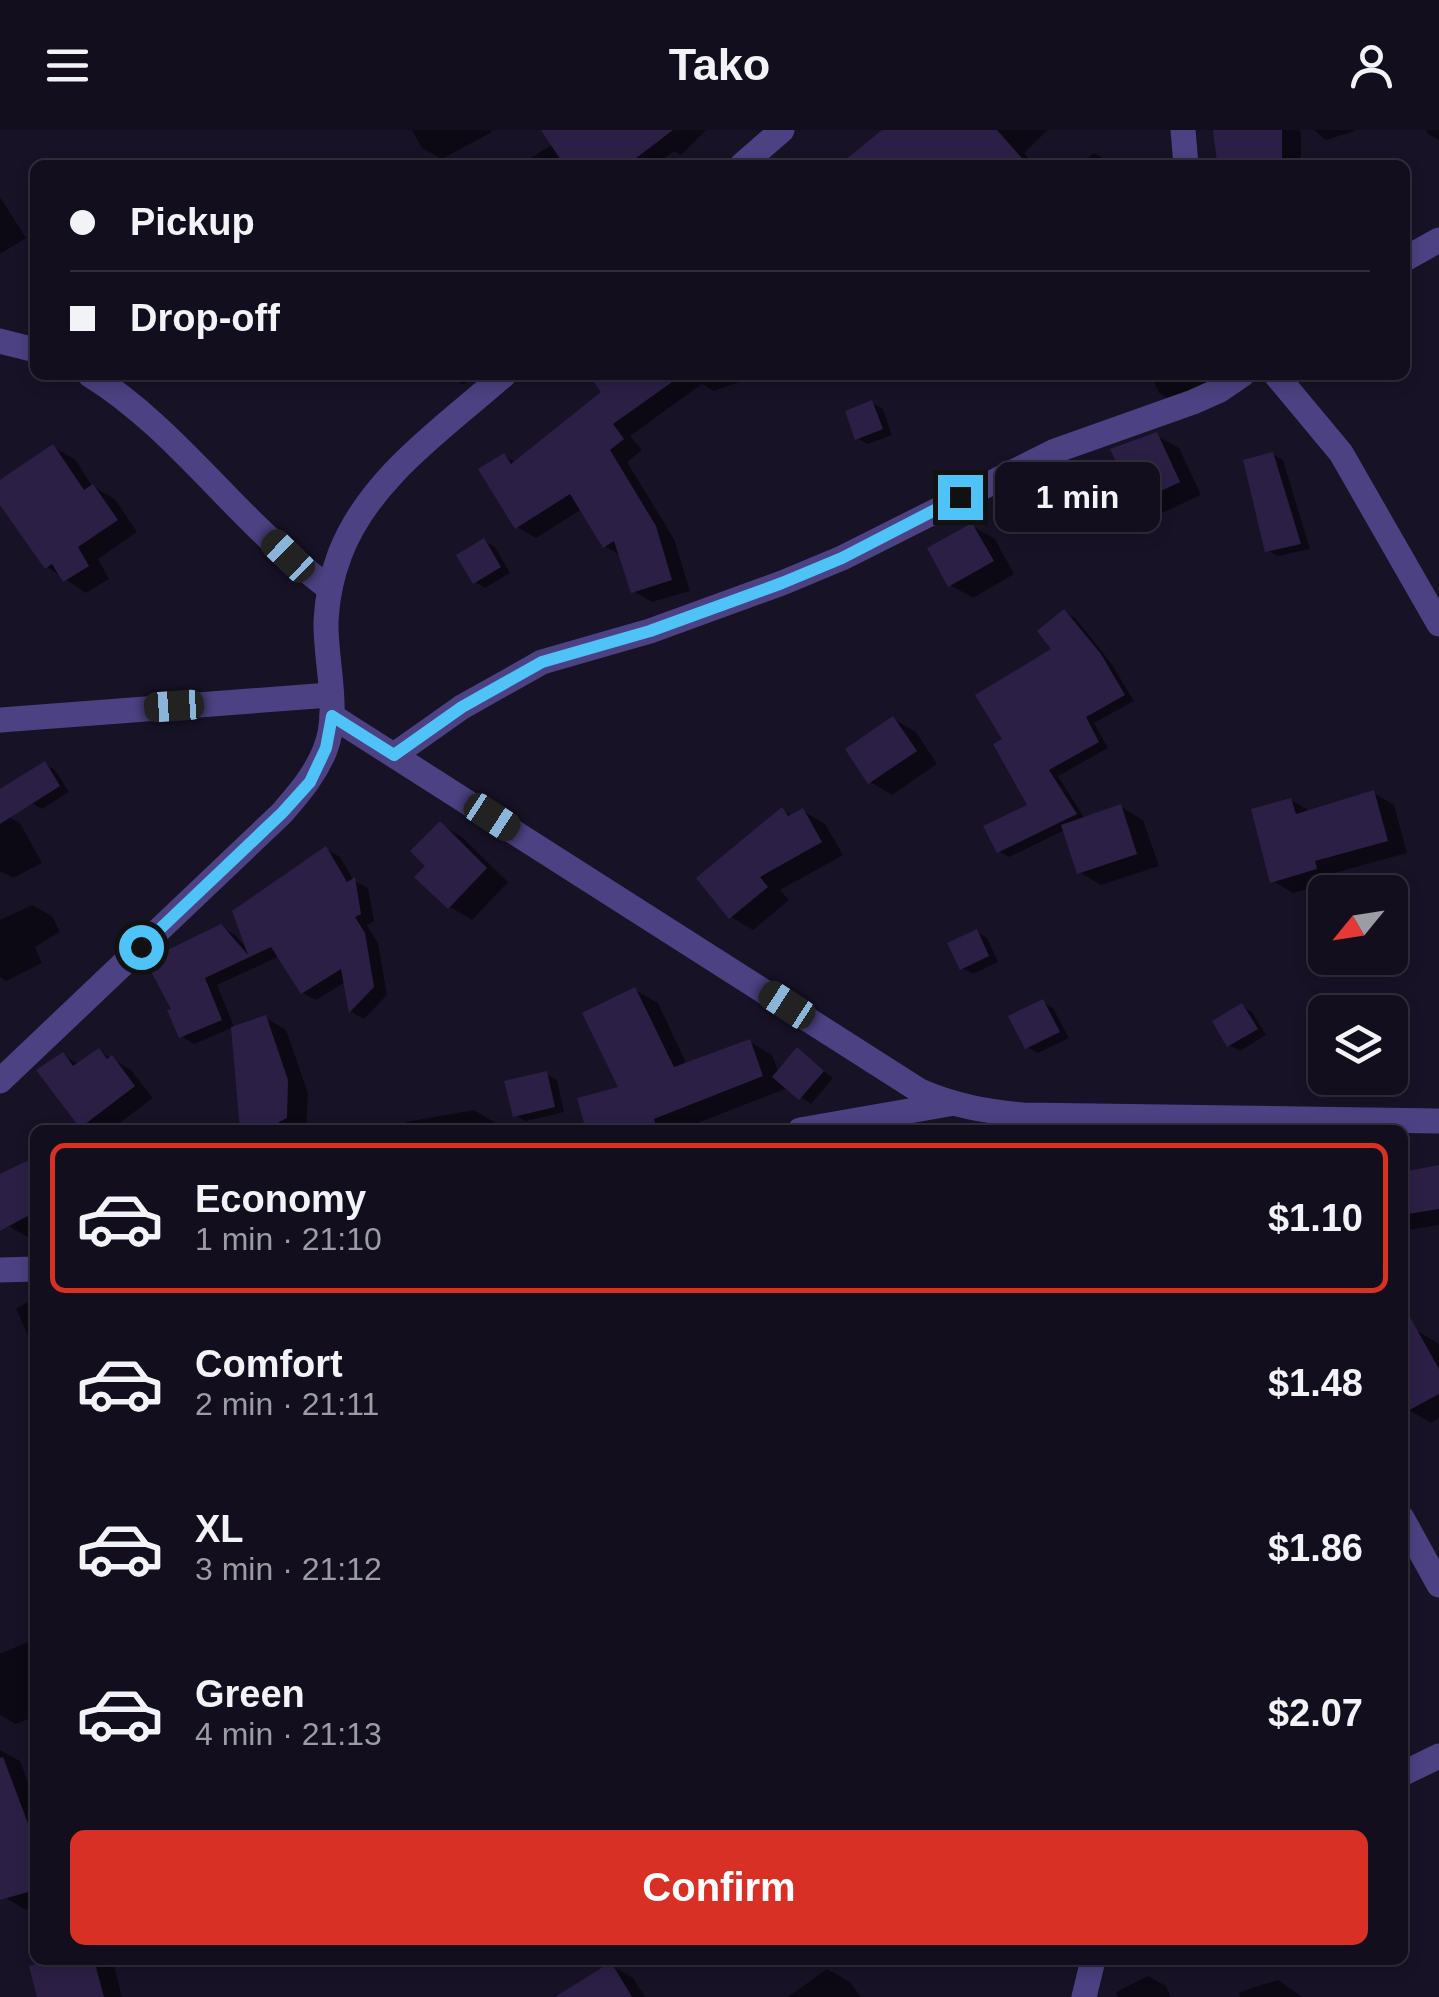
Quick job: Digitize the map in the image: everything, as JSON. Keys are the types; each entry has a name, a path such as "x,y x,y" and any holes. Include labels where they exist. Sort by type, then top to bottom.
{"street":[{"path":"748,160 782,130"},
{"path":"1183,130 1186,160"},
{"path":"1410,255 1439,240"},
{"path":"0,341 30,349"},
{"path":"98,380 151,423 288,556 330,589"},
{"path":"0,1080 310,782 326,748 331,705 326,620 340,554 359,516 402,465 498,380"},
{"path":"394,755 462,707 542,662 650,631 797,577 1055,451 1193,402 1235,380"},
{"path":"1280,380 1341,452 1439,624"},
{"path":"0,720 331,705 394,755 920,1091 949,1104 1022,1114 1196,1123 1439,1122"},
{"path":"829,1125 949,1104"},
{"path":"0,1270 30,1269"},
{"path":"1408,1529 1439,1585"},
{"path":"1408,1771 1439,1756"},
{"path":"1084,1997 1092,1965"}],"building":[{"path":"541,130 673,130 634,160 561,160"},
{"path":"882,130 997,130 1024,160 845,160"},
{"path":"1213,130 1282,130 1282,160 1217,160"},
{"path":"593,380 675,380 613,424 624,439 610,450 656,526 672,580 631,593 614,541 603,548 570,494 515,529 478,469 504,453 511,464 601,392"},
{"path":"872,400 883,429 855,440 845,411"},
{"path":"1157,432 1180,482 1136,503 1110,449"},
{"path":"53,444 84,490 93,484 118,520 78,547 89,566 63,582 52,564 45,569 0,505 0,480"},
{"path":"1273,452 1301,544 1265,552 1243,460"},
{"path":"972,523 994,561 948,587 927,548"},
{"path":"484,538 501,567 473,584 456,555"},
{"path":"1064,609 1101,654 1125,695 1086,717 1099,742 1049,770 1077,814 997,853 983,826 1027,805 993,744 1002,739 975,695 1051,649 1037,631"},
{"path":"893,716 917,751 868,784 845,749"},
{"path":"45,761 60,786 0,824 0,789"},
{"path":"1374,790 1388,841 1315,861 1317,869 1270,883 1251,809 1291,798 1296,814"},
{"path":"1121,804 1137,854 1077,874 1061,825"},
{"path":"782,807 788,816 803,808 822,842 760,877 768,887 729,919 696,878"},
{"path":"440,821 487,868 448,909 414,877 425,866 410,851"},
{"path":"326,846 347,882 355,877 361,914 355,917 365,933 374,987 349,1013 341,969 301,994 271,947 205,978 222,1020 179,1038 167,1010 171,1009 147,964 155,956 221,924 248,955 232,911"},
{"path":"977,929 989,956 960,970 947,943"},
{"path":"635,987 674,1067 750,1039 763,1076 654,1119 656,1125 585,1125 577,1098 618,1087 582,1013"},
{"path":"1043,999 1060,1032 1025,1049 1008,1016"},
{"path":"1242,1003 1258,1029 1227,1047 1212,1021"},
{"path":"266,1015 288,1080 287,1118 280,1125 240,1125 231,1027"},
{"path":"797,1047 824,1071 799,1100 772,1077"},
{"path":"99,1048 107,1059 112,1055 135,1086 84,1125 78,1125 36,1070 63,1052 73,1066"},
{"path":"547,1071 555,1107 513,1117 504,1081"},
{"path":"30,1159 30,1215 0,1231 0,1174"},
{"path":"1439,1165 1439,1209 1408,1214 1408,1171"},
{"path":"1408,1314 1439,1369 1439,1394 1408,1411"},
{"path":"3,1757 30,1829 30,1891 0,1900"},
{"path":"95,1965 104,1997 37,1997 29,1966"},
{"path":"606,1965 613,1965 632,1997 555,1997"}],"route":[{"path":"141,947 310,782 326,748 332,716 394,755 462,707 542,662 650,631 782,583 842,558 960,497"}]}
